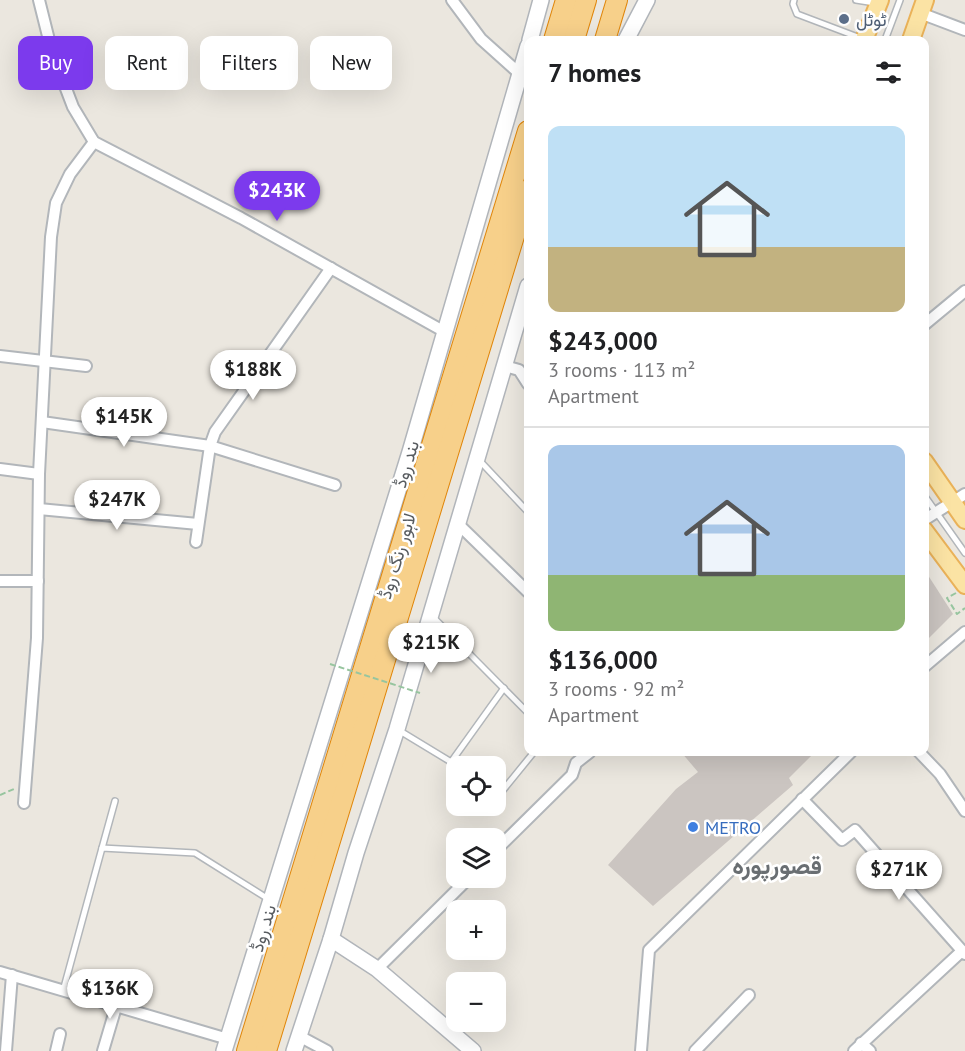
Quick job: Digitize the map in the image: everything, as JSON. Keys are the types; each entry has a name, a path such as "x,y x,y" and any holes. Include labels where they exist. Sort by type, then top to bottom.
{"highway":[{"path":"575,36 586,0"},
{"path":"606,36 617,0"},
{"path":"555,36 563,6"},
{"name":"لاہور رنگ روڈ","path":"247,1051 524,144"},
{"name":"لاہور رنگ روڈ","path":"266,1051 524,202"}],"main road":[{"path":"531,36 541,0"},
{"path":"627,36 640,2"},
{"path":"866,36 879,2"},
{"path":"912,36 923,6"},
{"name":"بند روڈ","path":"226,1045 404,474 524,60"},
{"path":"294,1051 397,729 524,300"},
{"path":"929,466 959,498 965,520"},
{"path":"929,537 965,585"},
{"path":"331,939 377,969 473,1051"}],"street":[{"path":"39,0 52,52 73,107 94,142 241,218 446,332"},
{"path":"452,0 481,39 520,74"},
{"path":"923,6 965,30"},
{"path":"24,802 37,638 39,474 51,237 56,203 70,174 94,142"},
{"path":"196,542 210,446 220,422 331,268"},
{"path":"929,321 965,291"},
{"path":"0,356 86,366"},
{"path":"505,366 519,370 524,378"},
{"path":"42,422 210,446 335,485"},
{"path":"0,469 39,474"},
{"path":"929,517 959,498"},
{"path":"39,509 198,524"},
{"path":"457,523 524,588"},
{"path":"0,582 38,582"},
{"path":"929,663 965,632"},
{"path":"506,840 572,775 581,756"},
{"path":"641,1051 649,950 847,756"},
{"path":"923,756 940,774 965,811"},
{"path":"802,799 842,840 855,830 964,953 857,1047"},
{"path":"377,969 459,888"},
{"path":"0,972 116,1007 226,1045"},
{"path":"6,1051 12,975"},
{"path":"695,1051 749,995"},
{"path":"103,1051 116,1007"},
{"path":"56,1051 60,1034"},
{"path":"299,1036 327,1051"},
{"path":"857,1047 870,1051"}],"lane":[{"path":"794,0 793,4 797,14 854,36"},
{"path":"856,0 879,2"},
{"path":"886,36 900,0"},
{"path":"477,458 524,508"},
{"path":"929,502 965,553"},
{"path":"431,615 524,709"},
{"path":"397,729 451,762 504,688"},
{"path":"506,786 531,756"},
{"path":"63,991 115,801"},
{"path":"102,848 195,853 271,901"}],"path":[{"path":"947,598 957,614 965,608"},
{"path":"330,664 420,693"},
{"path":"0,795 26,784"}],"building":[{"path":"929,577 953,614 929,638"},
{"name":"METRO","path":"684,756 811,756 789,778 793,785 653,906 608,865 676,789 698,772"}],"place":[{"name":"ٹوٹل","path":"844,19"},
{"name":"METRO","path":"693,827"}],"district":[{"name":"قصورپورہ","path":"777,865"}]}
